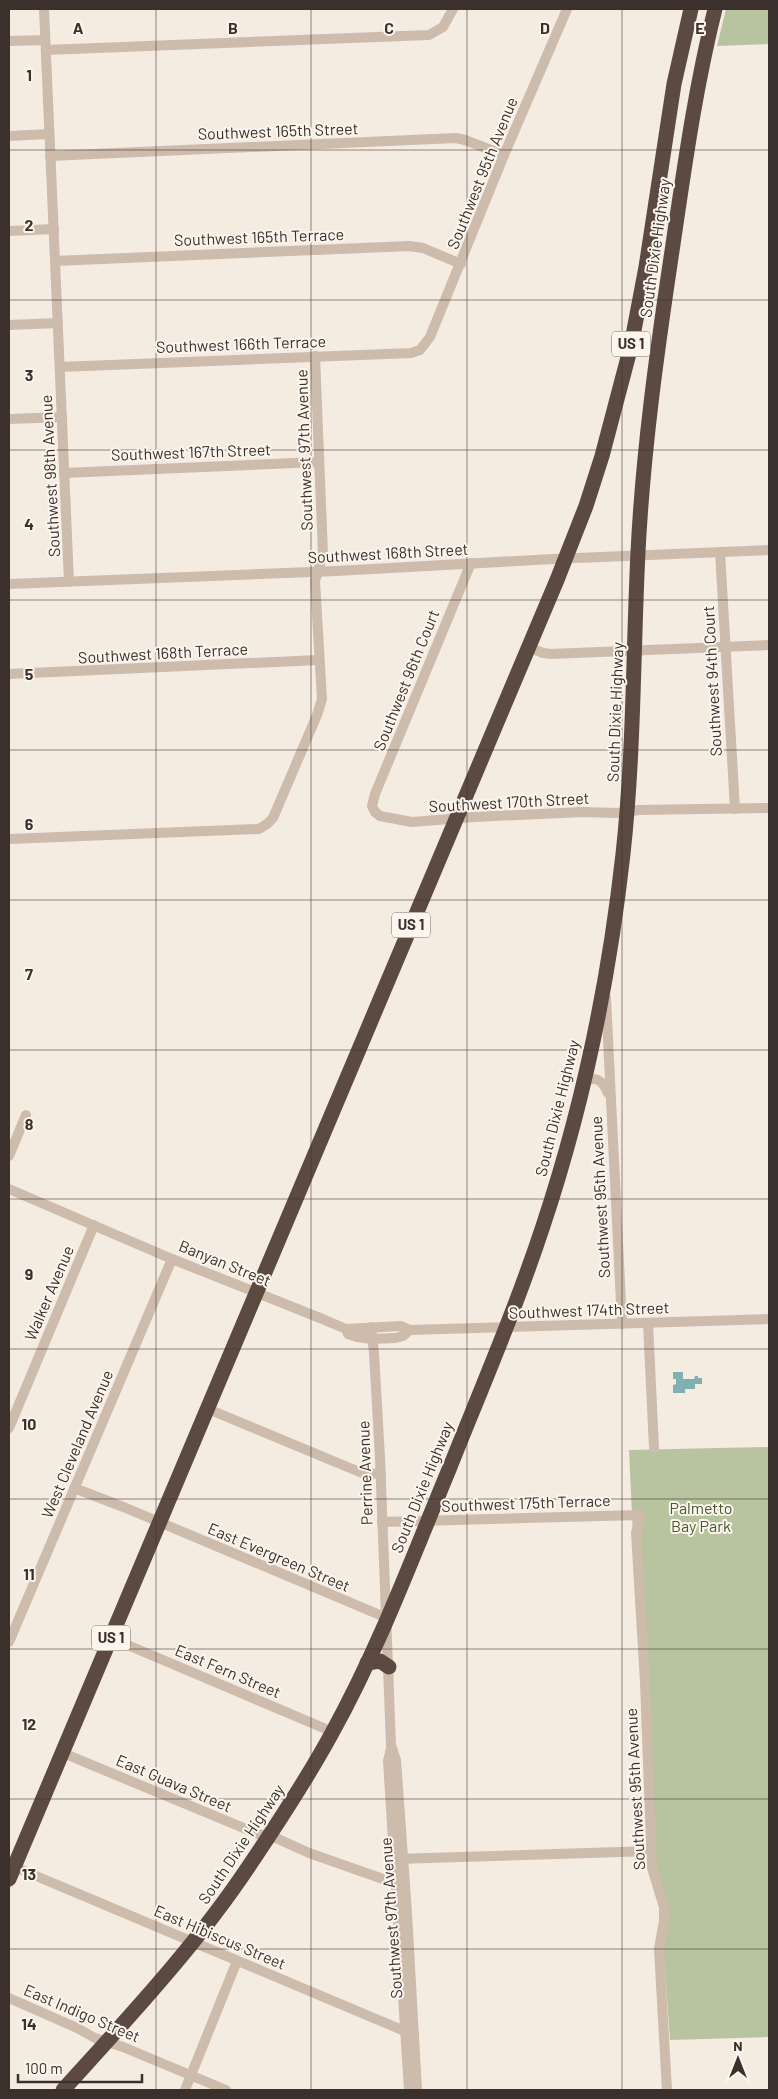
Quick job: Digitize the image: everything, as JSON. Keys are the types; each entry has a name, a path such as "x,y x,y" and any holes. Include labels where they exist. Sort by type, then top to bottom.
{"highway":[{"name":"South Dixie Highway","path":"10,1870 63,1753 566,558 602,456 631,346 646,267 667,123 691,9"},
{"name":"South Dixie Highway","path":"63,2090 107,2042 221,1906 268,1837 333,1732 367,1663 428,1521 506,1327 550,1203 583,1082 616,912 627,812 633,730 638,555 645,453 657,352 687,146 701,70 715,9"},
{"path":"667,123 671,134 679,143 687,146"},
{"path":"659,178 669,187 679,204"},
{"path":"631,346 657,352"},
{"path":"367,1663 380,1661 389,1667"}],"street":[{"name":"Southwest 98th Avenue","path":"44,9 69,582"},
{"path":"9,41 46,45 429,35 439,31 447,22 453,9"},
{"name":"Southwest 95th Avenue","path":"423,348 430,337 504,155 567,9"},
{"path":"9,136 48,134"},
{"name":"Southwest 165th Street","path":"50,156 456,138 504,155"},
{"path":"9,231 54,229"},
{"name":"Southwest 165th Terrace","path":"55,261 409,246 429,250 461,264"},
{"path":"9,325 58,323"},
{"name":"Southwest 166th Terrace","path":"60,367 410,353 423,348"},
{"name":"Southwest 97th Avenue","path":"9,839 263,828 273,818 319,710 322,693 318,660 315,581 323,554 315,356"},
{"path":"9,419 62,417"},
{"name":"Southwest 167th Street","path":"64,473 318,462"},
{"name":"Southwest 168th Street","path":"9,584 318,572 566,558 769,550"},
{"name":"Southwest 94th Court","path":"720,552 735,809"},
{"name":"Southwest 96th Court","path":"373,809 375,794 471,563"},
{"path":"528,647 547,654 769,645"},
{"name":"Southwest 168th Terrace","path":"9,674 318,660"},
{"name":"Southwest 170th Street","path":"373,809 380,816 412,822 576,812 769,808"},
{"name":"Southwest 95th Avenue","path":"604,980 609,1037 610,1098 622,1324"},
{"name":"Southwest 95th Avenue","path":"583,1082 589,1079 599,1080 605,1084 610,1098"},
{"path":"9,1156 26,1115"},
{"name":"Banyan Street","path":"9,1189 172,1259 346,1329 401,1326 410,1330 403,1336 396,1338 372,1339 348,1334 346,1329"},
{"name":"Walker Avenue","path":"9,1428 94,1225"},
{"name":"West Cleveland Avenue","path":"9,1642 172,1259"},
{"name":"Southwest 174th Street","path":"410,1330 769,1320"},
{"path":"648,1323 654,1448"},
{"name":"Perrine Avenue","path":"371,1327 387,1618"},
{"path":"208,1409 362,1473 380,1474"},
{"name":"East Evergreen Street","path":"74,1488 387,1618"},
{"name":"Southwest 95th Avenue","path":"640,1515 636,1533 645,1682 653,1873 664,1907 659,1949 667,2090"},
{"name":"Southwest 175th Terrace","path":"382,1522 640,1515"},
{"name":"Southwest 97th Avenue","path":"387,1618 391,1745 396,1760 398,1859 407,1913 410,2033 409,2090"},
{"name":"East Fern Street","path":"111,1638 333,1732"},
{"name":"East Guava Street","path":"63,1753 258,1834 276,1838 354,1870 386,1880"},
{"path":"398,1859 652,1852"},
{"name":"East Hibiscus Street","path":"10,1870 192,1942 410,2033"},
{"path":"185,2090 237,1961"},
{"name":"East Indigo Street","path":"9,1998 107,2042 226,2090"},
{"name":"Southwest 97th Avenue","path":"410,2033 417,2090"}],"green space":[{"path":"726,9 769,9 769,44 717,46"},
{"name":"Palmetto Bay Park","path":"769,1447 769,2037 670,2040 663,1942 668,1910 650,1842 629,1450"}],"water":[{"path":"673,1372 683,1372 683,1379 694,1379 695,1376 698,1376 698,1378 702,1378 702,1384 695,1384 695,1389 685,1389 685,1393 673,1393 673,1385 676,1384 676,1379 673,1379"}]}
